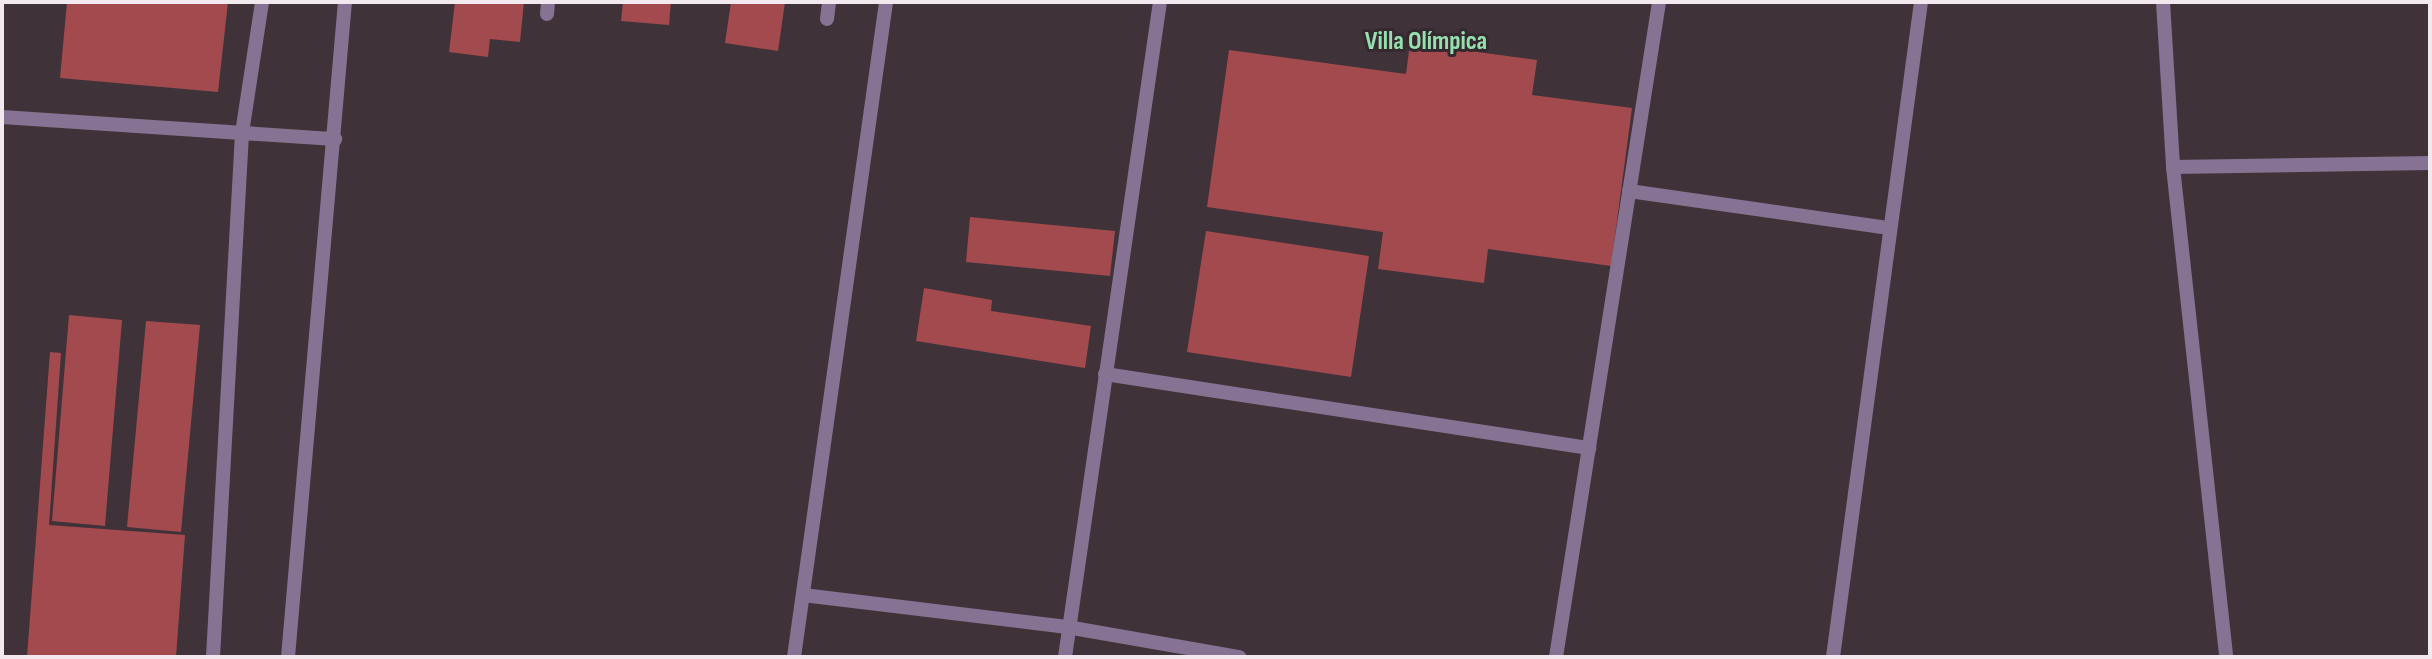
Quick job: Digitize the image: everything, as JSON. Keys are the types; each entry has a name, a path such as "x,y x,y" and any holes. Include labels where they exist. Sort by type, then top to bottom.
{"street":[{"path":"213,657 243,132 262,2"},
{"path":"288,657 345,2"},
{"path":"827,19 829,2"},
{"path":"794,657 886,2"},
{"path":"1065,657 1067,627 1160,2"},
{"path":"1556,657 1659,2"},
{"path":"1833,657 1921,2"},
{"path":"2163,2 2173,167 2226,657"},
{"path":"2,117 335,139"},
{"path":"2173,167 2430,163"},
{"path":"1629,191 1889,229"},
{"path":"1105,374 1589,448"},
{"path":"803,596 1067,627 1239,657"}],"building":[{"path":"67,2 228,2 218,92 60,78"},
{"path":"455,2 524,2 520,42 490,39 488,57 449,52"},
{"path":"623,2 671,2 669,25 621,21"},
{"path":"731,2 785,2 778,51 725,43"},
{"path":"1410,43 1537,60 1532,95 1632,108 1611,266 1488,249 1484,283 1378,269 1383,232 1207,207 1229,50 1406,74"},
{"path":"970,217 1115,231 1110,276 966,262"},
{"path":"1206,231 1369,256 1351,377 1187,352"},
{"path":"924,288 992,300 991,311 1091,326 1085,368 916,341"},
{"path":"69,315 122,320 105,526 52,521"},
{"path":"146,321 200,325 181,532 127,527"},
{"path":"50,352 61,353 49,525 185,535 176,657 27,657"}],"district":[{"name":"Villa Olímpica","path":"1426,42"}]}
